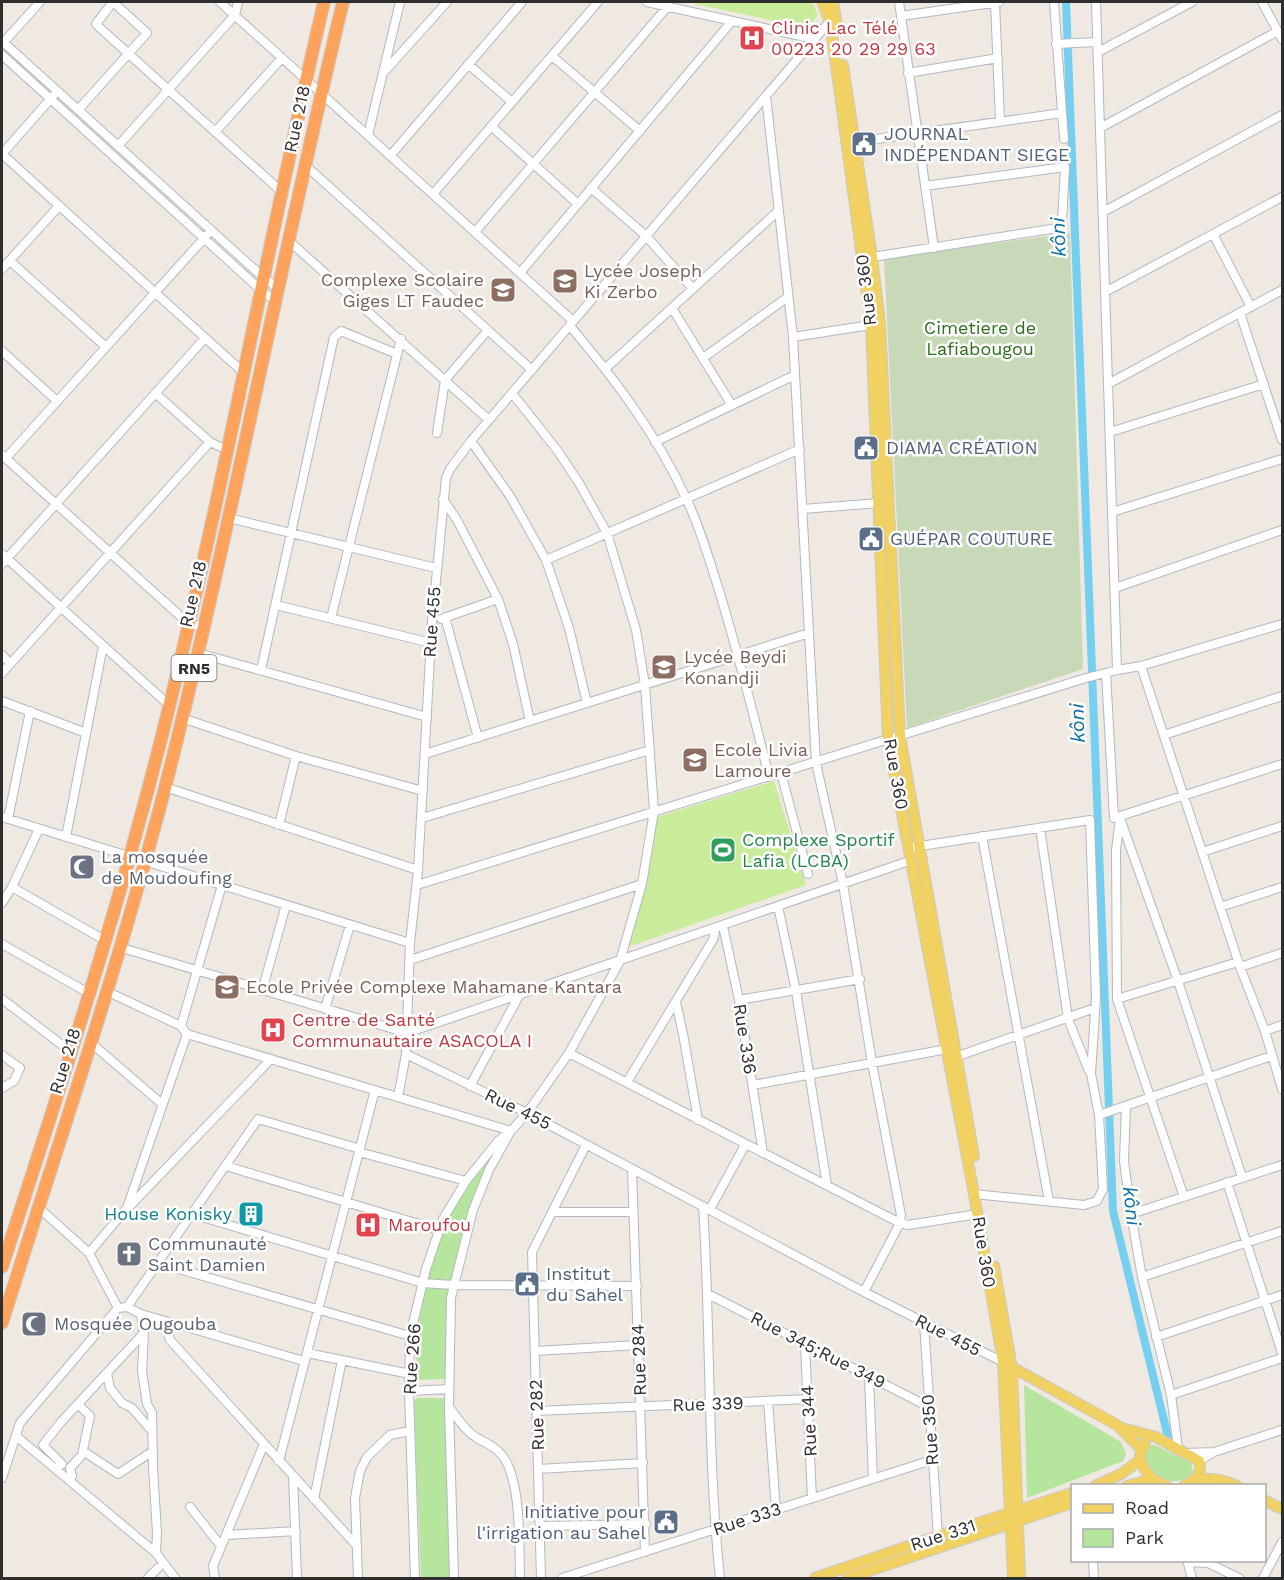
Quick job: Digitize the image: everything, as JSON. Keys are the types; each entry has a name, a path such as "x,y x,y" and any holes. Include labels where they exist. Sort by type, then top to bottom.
{"highway":[{"name":"Rue 218","path":"2,1267 106,941 170,706 229,451 324,2"},
{"name":"Rue 218","path":"2,1323 5,1297 38,1207 106,991 165,787 229,518 305,165 343,2"}],"main road":[{"name":"Rue 360","path":"822,2 833,20 855,142 872,257 900,736 915,846 912,860 947,1049 978,1194 978,1214 1007,1365"},
{"name":"Rue 360","path":"833,2 833,20 875,324 888,740 915,846 958,1056 978,1194 1007,1365 1014,1518 1013,1578"},
{"name":"Rue 455","path":"1007,1365 1117,1425 1162,1484"},
{"path":"1117,1425 1182,1450 1233,1483"},
{"path":"1097,1484 1121,1474 1141,1455 1149,1441 1161,1440"},
{"path":"1195,1479 1200,1463"},
{"path":"1186,1484 1195,1479 1209,1478 1233,1483"},
{"name":"Rue 331","path":"848,1578 1014,1518 1071,1493"},
{"path":"1266,1501 1282,1509"},
{"name":"Rue 331","path":"815,1578 938,1536 1071,1503"},
{"path":"1014,1518 1020,1578"}],"street":[{"path":"40,2 2,43 211,230 263,284"},
{"path":"78,111 129,54 147,33 113,2 96,24 129,54 168,90 283,193"},
{"path":"220,2 520,273 572,323 606,368 655,441 686,498 707,553 739,655 769,777"},
{"path":"117,146 235,15 238,2"},
{"path":"368,135 400,2"},
{"path":"383,74 447,2"},
{"path":"390,156 522,2"},
{"path":"433,194 598,2"},
{"path":"647,2 814,39"},
{"path":"899,2 934,248"},
{"path":"995,2 1000,121"},
{"path":"901,16 999,2"},
{"path":"1054,2 1064,139"},
{"path":"1096,2 1117,669"},
{"path":"1098,52 1192,2"},
{"path":"1100,128 1280,35 1263,2"},
{"path":"475,232 668,6"},
{"path":"587,703 569,627 546,560 510,496 471,441 814,39 833,20"},
{"path":"520,273 732,21"},
{"path":"1058,44 1097,42"},
{"path":"2,55 204,238 278,295"},
{"path":"552,56 640,131"},
{"path":"215,132 282,58"},
{"path":"908,73 998,58"},
{"path":"468,64 512,102"},
{"path":"58,92 2,154 244,373"},
{"path":"766,96 777,212 793,337 816,763 843,884 872,1063 901,1215 900,1223 864,1292"},
{"path":"855,142 1062,113"},
{"path":"1103,212 1282,116"},
{"path":"491,126 578,204"},
{"path":"305,165 532,370"},
{"path":"872,257 1061,226 1065,167 925,186"},
{"path":"591,188 646,236 693,289"},
{"path":"1105,292 1282,198"},
{"path":"2,270 59,206"},
{"path":"606,368 777,212"},
{"path":"204,627 189,624 4,456 57,401 211,230"},
{"path":"1213,234 1251,307"},
{"path":"289,242 401,339 489,420"},
{"path":"10,261 106,347"},
{"path":"1108,384 1282,290"},
{"path":"703,358 788,297"},
{"path":"672,308 731,404"},
{"path":"1240,314 1282,440"},
{"path":"793,337 875,324"},
{"path":"437,433 445,380 488,330"},
{"path":"261,670 334,337 341,332 397,354"},
{"path":"170,706 3,559 56,504 205,338"},
{"path":"331,618 401,339"},
{"path":"2,351 57,401"},
{"path":"655,441 795,375"},
{"path":"1110,432 1264,384"},
{"path":"155,393 210,442 229,451"},
{"name":"Rue 266","path":"415,1578 409,1390 410,1336 439,1230 465,1182 498,1141 528,1113 569,1053 620,961 642,884 654,811 645,685 636,630 607,533 579,483 557,450 512,393"},
{"name":"Rue 455","path":"471,441 446,478 443,499 432,622 422,818 410,944 406,1054 528,1113 864,1292 1007,1365"},
{"path":"2,673 210,442"},
{"path":"546,560 800,449"},
{"path":"1113,512 1282,459"},
{"path":"443,499 457,520 498,599 513,644 530,721"},
{"path":"803,509 879,503"},
{"path":"229,518 436,568"},
{"path":"1115,588 1282,530"},
{"path":"432,622 498,599"},
{"path":"276,605 431,643"},
{"path":"445,617 478,738"},
{"path":"417,885 1086,678 1117,669 1142,666 1282,624"},
{"path":"425,754 809,633"},
{"path":"66,837 103,646"},
{"path":"198,653 427,717"},
{"path":"2,655 10,663"},
{"path":"1142,666 1239,965 1281,1079 1282,1089"},
{"path":"1106,672 1114,818 1120,818 1282,764"},
{"path":"1164,735 1282,696"},
{"path":"2,700 86,733"},
{"path":"30,711 5,818 410,944"},
{"path":"182,718 296,756 423,791"},
{"path":"422,818 650,750"},
{"path":"279,825 296,756"},
{"path":"781,773 808,874"},
{"path":"165,787 418,870"},
{"path":"1120,818 1178,981 1242,1177"},
{"path":"1120,818 1116,850 1117,999 1184,1197"},
{"path":"915,846 1090,820 1095,1008 1090,1074"},
{"path":"1202,852 1282,825"},
{"path":"978,1194 1084,1205 1097,1201 1103,1189 1104,1113 1068,1019 1040,828"},
{"path":"2,903 39,829"},
{"path":"982,836 1049,1201"},
{"path":"119,947 407,1033 912,860"},
{"path":"410,960 642,884"},
{"path":"181,1026 222,885"},
{"path":"12,887 106,941"},
{"path":"1220,907 1282,887"},
{"path":"262,991 286,905"},
{"path":"778,906 796,991 827,1185"},
{"path":"325,1009 350,925"},
{"path":"627,1082 719,927"},
{"name":"Rue 336","path":"719,927 739,1000 763,1153"},
{"path":"2,944 90,994"},
{"path":"1117,999 1282,953"},
{"path":"739,1000 860,979"},
{"path":"106,991 181,1026 187,1034 511,1131"},
{"path":"470,1086 520,994"},
{"path":"2,999 62,1045"},
{"path":"676,1002 698,1120"},
{"path":"958,1056 1095,1008"},
{"path":"1265,1031 1282,1024"},
{"path":"127,1208 187,1034"},
{"path":"90,1042 162,1104"},
{"path":"753,1085 947,1049"},
{"path":"569,1053 900,1223 908,1225 978,1214"},
{"path":"398,1097 406,1054"},
{"path":"2,1055 20,1068 14,1081 2,1088"},
{"path":"1104,1113 1271,1056"},
{"path":"89,1253 127,1208 270,1059"},
{"path":"279,1461 375,1090"},
{"path":"1126,1106 1124,1161 1131,1214 1142,1277 1182,1450 1214,1452"},
{"path":"128,1307 258,1119 465,1182"},
{"name":"Rue 266","path":"454,1578 449,1407 451,1298 473,1210 489,1170 511,1131"},
{"path":"586,1145 553,1212 632,1212"},
{"path":"720,1578 715,1529 710,1404 706,1208 745,1145"},
{"path":"1131,1214 1282,1165"},
{"path":"226,1166 439,1230"},
{"name":"Rue 284","path":"632,1169 646,1524 645,1552"},
{"path":"1227,1182 1282,1353"},
{"path":"38,1207 89,1253 117,1308"},
{"name":"Rue 282","path":"541,1578 532,1252 553,1212"},
{"path":"192,1214 423,1283 637,1286"},
{"path":"1142,1277 1282,1231"},
{"path":"158,1263 410,1336"},
{"name":"Rue 345;Rue 349","path":"708,1294 929,1407"},
{"path":"1156,1337 1282,1295"},
{"path":"2,1478 20,1423 117,1308 128,1307 141,1314 165,1321 306,1357 342,1360 410,1374"},
{"path":"141,1314 144,1333 142,1371 147,1404 152,1413 156,1553"},
{"path":"165,1321 170,1340 357,1546"},
{"name":"Rue 350","path":"924,1323 938,1536"},
{"path":"56,1469 62,1464 43,1445 144,1333"},
{"name":"Rue 344","path":"805,1344 812,1498"},
{"path":"535,1351 638,1345"},
{"path":"1171,1395 1282,1358"},
{"path":"314,1499 342,1360"},
{"path":"107,1373 110,1388 122,1403 132,1408 151,1430"},
{"path":"869,1377 873,1479"},
{"path":"409,1390 449,1389"},
{"name":"Rue 339","path":"536,1411 808,1400"},
{"path":"768,1401 776,1510"},
{"path":"69,1480 72,1476 70,1468 82,1451 90,1416 78,1404"},
{"path":"449,1407 467,1429 477,1438 489,1443 502,1455 512,1471 517,1509 520,1578"},
{"path":"1200,1463 1214,1452 1282,1430"},
{"path":"358,1578 355,1498 360,1472 367,1457 390,1435 410,1431"},
{"path":"16,1436 156,1553 175,1578"},
{"path":"215,1578 213,1566 264,1444"},
{"path":"82,1451 118,1474 153,1451"},
{"name":"Rue 333","path":"562,1578 932,1460"},
{"path":"538,1468 643,1463"},
{"path":"293,1476 297,1578"},
{"path":"190,1507 221,1546"},
{"path":"540,1526 646,1524"},
{"path":"226,1534 296,1531"},
{"path":"1263,1578 1282,1542"},
{"path":"1093,1562 1094,1578"},
{"path":"1188,1562 1192,1578"},
{"path":"1198,1562 1208,1563 1239,1578"},
{"path":"1224,1570 1228,1562"},
{"path":"148,1578 158,1569"}],"green space":[{"path":"687,2 812,2 818,15 807,28"},
{"name":"Cimetiere de Lafiabougou","path":"1070,233 1083,669 907,728 884,258"},
{"name":"Complexe Sportif Lafia (LCBA)","path":"774,781 806,885 625,948 647,882 657,817"},
{"path":"499,1147 462,1241 445,1379 416,1380 418,1334 430,1265 446,1222 457,1201"},
{"path":"1024,1385 1121,1442 1126,1454 1123,1461 1027,1498"},
{"path":"417,1398 445,1398 453,1578 421,1578 414,1402"},
{"path":"1150,1445 1155,1445 1191,1463 1193,1471 1191,1476 1176,1481 1161,1478 1155,1474 1150,1468 1145,1452"}],"waterway":[{"name":"kôni","path":"1066,2 1113,1211 1168,1437"}],"place":[{"name":"Clinic Lac Télé 00223 20 29 29 63","path":"752,38"},
{"name":"JOURNAL INDÉPENDANT SIEGE","path":"864,144"},
{"name":"Lycée Joseph Ki Zerbo","path":"565,281"},
{"name":"Complexe Scolaire Giges LT Faudec","path":"503,290"},
{"name":"DIAMA CRÉATION","path":"866,448"},
{"name":"GUÉPAR COUTURE","path":"871,539"},
{"name":"Lycée Beydi Konandji","path":"664,667"},
{"name":"Ecole Livia Lamoure","path":"695,760"},
{"name":"Complexe Sportif Lafia (LCBA)","path":"723,850"},
{"name":"La mosquée de Moudoufing","path":"82,867"},
{"name":"Ecole Privée Complexe Mahamane Kantara","path":"227,987"},
{"name":"Centre de Santé Communautaire ASACOLA I","path":"273,1030"},
{"name":"House Konisky","path":"251,1214"},
{"name":"Maroufou","path":"368,1225"},
{"name":"Communauté Saint Damien","path":"129,1254"},
{"name":"Institut du Sahel","path":"527,1284"},
{"name":"Mosquée Ougouba","path":"34,1324"},
{"name":"Initiative pour l'irrigation au Sahel","path":"666,1522"}]}
